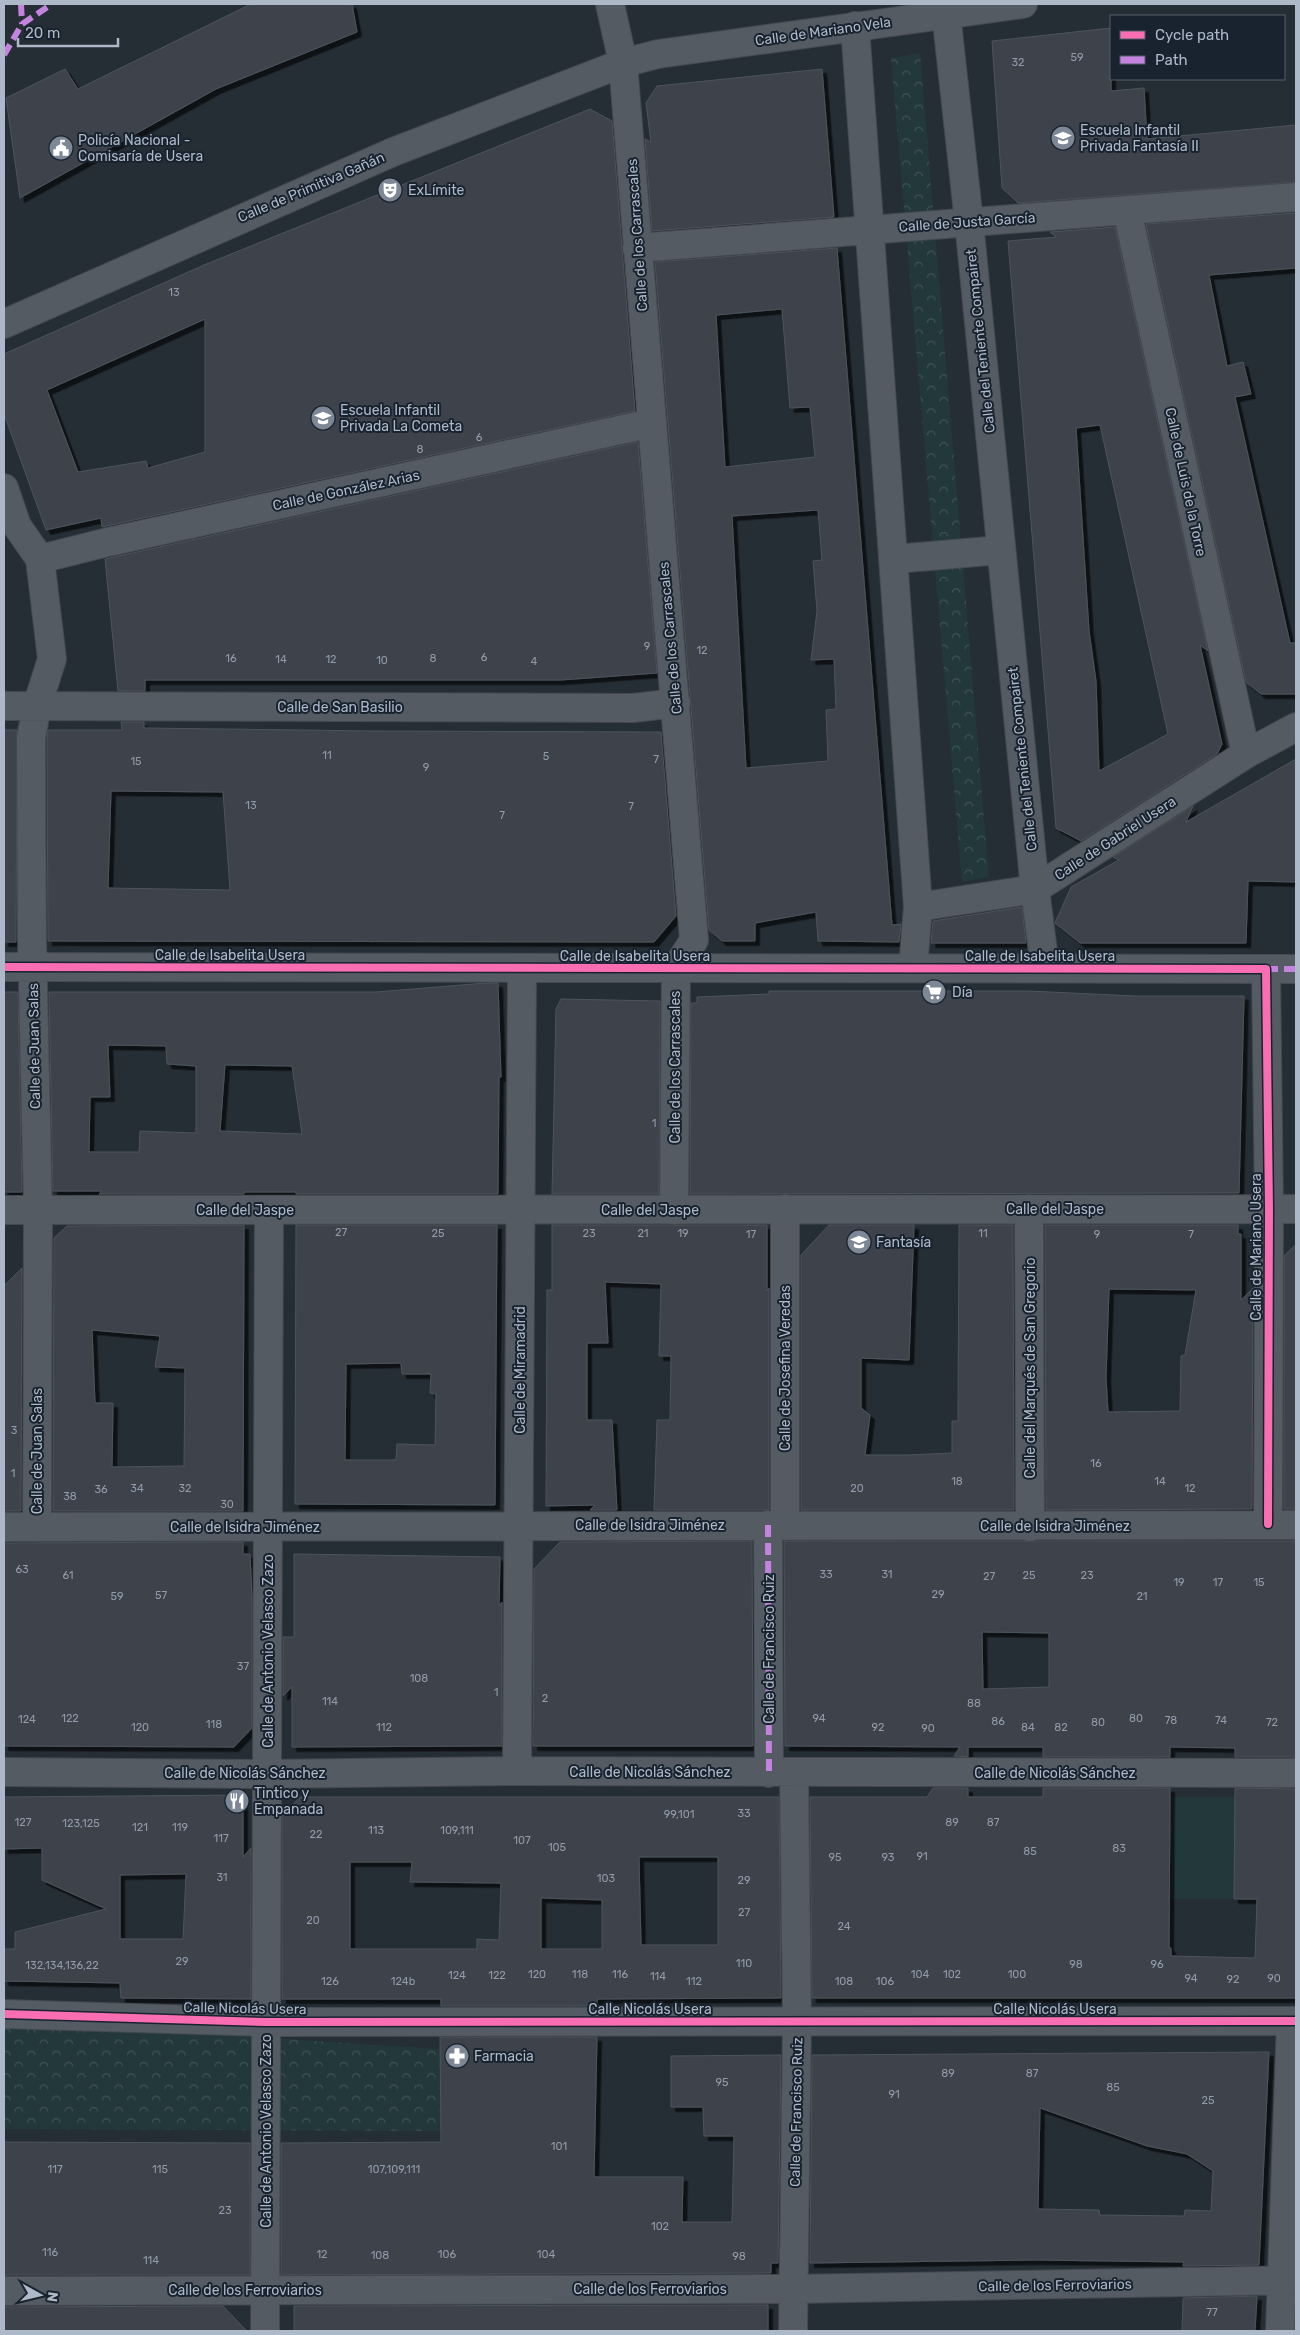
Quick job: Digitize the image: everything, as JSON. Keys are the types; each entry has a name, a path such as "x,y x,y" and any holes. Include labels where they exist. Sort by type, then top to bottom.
{"street":[{"name":"Calle de los Carrascales","path":"610,4 624,62 637,248 676,703 694,940 676,969 674,1210"},
{"name":"Calle de Mariano Vela","path":"624,62 658,54 946,13 1023,4"},
{"name":"Calle del Teniente Compairet","path":"946,13 969,222 1034,889 1045,968"},
{"path":"855,26 918,907 913,968"},
{"name":"Calle de Primitiva Gañán","path":"4,324 393,152 624,62"},
{"name":"Calle de Justa García","path":"637,248 1296,197"},
{"name":"Calle de Luis de la Torre","path":"1127,210 1246,754"},
{"name":"Calle de González Arias","path":"40,559 108,542 652,423"},
{"name":"Calle de Juan Salas","path":"4,488 17,526 40,559 52,659 37,706 31,738 32,968 38,1210 37,1527"},
{"path":"894,559 1001,550"},
{"name":"Calle de San Basilio","path":"4,706 633,708 676,703"},
{"name":"Calle de Gabriel Usera","path":"918,907 1034,889 1246,754 1296,727"},
{"name":"Calle de Isabelita Usera","path":"4,967 1296,970"},
{"name":"Calle de Miramadrid","path":"517,1771 522,968"},
{"name":"Calle de Mariano Usera","path":"1266,970 1269,1209 1268,1524"},
{"name":"Calle del Jaspe","path":"4,1210 1296,1208"},
{"name":"Calle de Josefina Veredas","path":"776,1526 785,1209"},
{"name":"Calle del Marqués de San Gregorio","path":"1030,1209 1030,1527"},
{"name":"Calle de Antonio Velasco Zazo","path":"265,2331 269,1210"},
{"name":"Calle de Isidra Jiménez","path":"4,1527 519,1525 1030,1527 1296,1525"},
{"name":"Calle de Francisco Ruiz","path":"776,1526 782,1773 797,2022 793,2331"},
{"name":"Calle de Nicolás Sánchez","path":"4,1772 267,1774 517,1771 782,1773 1296,1772"},
{"name":"Calle Nicolás Usera","path":"4,2014 266,2022 1294,2021"},
{"path":"1280,2331 1288,2281 1294,2021"},
{"name":"Calle de los Ferroviarios","path":"4,2291 794,2289 1288,2281"}],"green space":[{"path":"920,53 989,877 962,882 891,58"},
{"path":"1170,1797 1235,1797 1234,1899 1168,1899"},
{"path":"4,2021 440,2049 441,2131 4,2129"}],"building":[{"name":"Policía Nacional - Comisaría de Usera","path":"251,4 352,4 357,32 216,89 20,198 6,98 65,69 78,89"},
{"path":"1110,28 1111,91 1144,88 1147,139 1296,125 1296,182 1018,203 1002,188 992,41"},
{"path":"822,69 834,217 652,231 645,139 651,142 646,103 657,86"},
{"path":"590,109 612,121 635,411 102,527 101,518 46,530 4,414 4,354 204,265","holes":["205,319 205,452 148,468 146,461 78,472 47,390"]},
{"path":"1296,213 1296,268 1209,275 1227,366 1243,362 1251,394 1235,397 1290,643 1296,643 1296,694 1261,694 1246,682 1146,224"},
{"path":"1115,227 1208,651 1200,645 1222,744 1217,754 1081,841 1056,828 1008,241 1056,237 1050,232","holes":["1100,425 1168,734 1099,771 1096,681 1089,631 1076,428"]},
{"path":"837,248 892,925 901,924 899,942 818,941 816,912 755,923 755,941 722,941 709,930 655,262","holes":["782,309 790,408 810,407 815,457 725,467 716,315","818,510 822,560 813,561 817,611 811,660 834,659 836,709 826,710 828,761 746,768 732,516"]},
{"path":"638,442 657,673 561,680 145,680 145,691 118,691 105,559"},
{"path":"121,722 144,722 144,728 661,732 676,916 654,942 48,941 48,730 122,730","holes":["111,791 223,792 230,890 108,888"]},
{"path":"4,730 17,730 16,942 4,942"},
{"path":"1296,759 1296,882 1248,881 1246,943 1080,943 1055,923 1071,887 1119,860 1113,857 1193,806 1186,822"},
{"path":"1022,907 1026,943 931,943 933,921"},
{"path":"498,983 501,1077 499,1077 498,1194 296,1194 296,1192 244,1192 244,1194 99,1194 102,1191 53,1191 49,992 376,992","holes":["108,1045 166,1046 167,1064 196,1066 196,1133 140,1131 139,1152 89,1152 90,1097 110,1097","225,1065 292,1066 302,1134 220,1131"]},
{"path":"769,991 1029,991 1135,996 1244,996 1239,1193 690,1194 691,1003 697,1003 697,997 769,994"},
{"path":"4,992 18,992 22,1192 4,1192"},
{"path":"561,999 660,1001 659,1194 552,1194 556,1009"},
{"path":"244,1225 243,1511 53,1511 54,1238 67,1226","holes":["92,1330 160,1336 155,1367 185,1368 184,1466 112,1467 113,1403 95,1403"]},
{"path":"296,1225 497,1225 495,1505 295,1504","holes":["401,1363 402,1374 431,1374 430,1393 436,1394 435,1445 397,1444 396,1460 345,1460 346,1364"]},
{"path":"552,1225 767,1225 767,1291 769,1288 769,1510 654,1510 657,1420 670,1420 671,1356 659,1356 661,1284 605,1282 608,1343 587,1343 587,1420 612,1420 617,1510 590,1510 595,1505 546,1506 547,1290 552,1290"},
{"path":"829,1225 914,1225 909,1360 861,1358 861,1408 870,1415 865,1455 908,1455 952,1453 952,1421 958,1421 959,1225 1013,1225 1014,1510 801,1510 801,1255"},
{"path":"1045,1225 1238,1225 1238,1234 1241,1234 1241,1300 1253,1288 1252,1509 1046,1510","holes":["1109,1289 1196,1290 1185,1355 1181,1356 1180,1411 1108,1412 1106,1377"]},
{"path":"1296,1244 1296,1509 1284,1509 1284,1256"},
{"path":"22,1268 21,1511 4,1511 4,1286"},
{"path":"752,1541 753,1746 533,1746 534,1569 560,1542"},
{"path":"784,1541 1296,1541 1296,1757 1235,1757 1235,1748 1170,1747 1170,1757 1043,1757 1043,1747 968,1747 968,1757 954,1756 960,1747 785,1746","holes":["982,1632 1049,1633 1049,1687 983,1689"]},
{"path":"243,1542 243,1554 250,1554 252,1728 234,1747 4,1746 4,1543"},
{"path":"294,1554 500,1557 499,1606 502,1602 502,1746 292,1747 292,1687 283,1696 283,1637 294,1637"},
{"path":"933,1788 968,1788 968,1797 1043,1797 1043,1788 1170,1788 1169,1948 1171,1948 1171,1956 1255,1958 1257,1899 1234,1899 1235,1788 1296,1789 1296,1998 812,1998 810,1797 927,1797"},
{"path":"243,1795 243,1857 251,1848 251,1999 121,1998 120,1983 4,1981 4,1949 15,1949 15,1932 106,1909 42,1880 42,1848 4,1849 4,1797","holes":["186,1874 183,1939 120,1939 120,1875"]},
{"path":"300,1797 779,1797 781,1998 597,1999 597,2006 441,2006 441,1999 282,1999 282,1816","holes":["639,1857 718,1857 718,1945 641,1945","350,1862 412,1862 410,1882 501,1883 499,1940 477,1939 477,1949 350,1949","541,1898 602,1900 602,1949 541,1949"]},
{"path":"440,2037 597,2037 594,2177 683,2177 682,2222 732,2222 734,2136 704,2136 703,2107 671,2107 671,2056 781,2055 778,2263 771,2263 771,2273 281,2275 281,2143 441,2142"},
{"path":"1269,2052 1259,2265 1183,2266 1184,2262 1036,2260 810,2263 812,2055","holes":["1040,2108 1147,2146 1187,2154 1213,2171 1211,2211 1185,2210 1184,2216 1100,2215 1099,2210 1038,2209"]},
{"path":"4,2142 250,2143 250,2275 4,2275"},
{"path":"1257,2296 1255,2331 1182,2331 1183,2298"},
{"path":"768,2305 768,2331 294,2331 294,2306"},
{"path":"223,2306 247,2331 4,2331 4,2307"}],"marked path":[{"path":"21,4 22,24"},
{"path":"4,55 22,24 52,4"},
{"path":"1266,969 1296,969"},
{"path":"768,1525 769,1773"}],"cycle path":[{"path":"4,967 1266,969 1269,1209 1268,1524"},
{"path":"4,2014 266,2022 1296,2021"}],"place":[{"name":"Escuela Infantil Privada Fantasía II","path":"1063,138"},
{"name":"Policía Nacional - Comisaría de Usera","path":"61,148"},
{"name":"ExLímite","path":"390,190"},
{"name":"Escuela Infantil Privada La Cometa","path":"323,418"},
{"name":"Día","path":"934,992"},
{"name":"Fantasía","path":"859,1242"},
{"name":"Tintico y Empanada","path":"237,1801"},
{"name":"Farmacia","path":"457,2056"}]}
